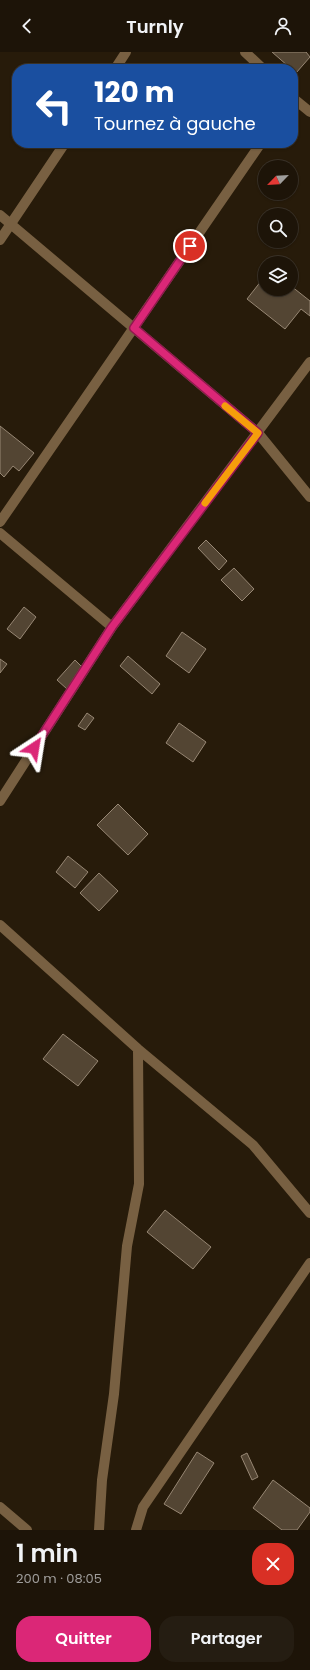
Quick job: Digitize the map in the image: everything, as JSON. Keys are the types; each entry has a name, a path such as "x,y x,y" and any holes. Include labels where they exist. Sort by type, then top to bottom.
{"street":[{"path":"118,64 126,52"},
{"path":"245,52 258,64"},
{"path":"298,102 310,112"},
{"path":"0,240 62,148"},
{"path":"0,522 258,148"},
{"path":"0,215 258,433 310,497"},
{"path":"0,801 112,627 310,362"},
{"path":"0,533 112,627"},
{"path":"0,926 138,1049 252,1145 310,1213"},
{"path":"99,1530 102,1480 114,1394 127,1246 139,1184 138,1049"},
{"path":"136,1530 143,1506 310,1263"},
{"path":"0,1507 28,1530"}],"building":[{"path":"272,52 306,52 310,57 298,71 298,64 286,64"},
{"path":"258,285 258,296 298,296 298,292 310,301 310,316 301,309 285,329 247,299"},
{"path":"0,426 34,453 19,471 13,466 4,477 0,473"},
{"path":"206,540 227,561 219,570 198,548"},
{"path":"234,568 254,589 242,601 221,580"},
{"path":"24,607 36,617 20,639 7,629"},
{"path":"182,632 206,649 189,673 166,656"},
{"path":"128,656 160,684 152,694 120,666"},
{"path":"0,659 7,664 0,673"},
{"path":"75,660 85,670 67,689 57,680"},
{"path":"87,713 94,718 85,730 78,726"},
{"path":"179,723 206,742 193,762 166,743"},
{"path":"118,804 148,834 128,855 97,825"},
{"path":"68,856 88,872 75,888 56,872"},
{"path":"99,873 118,891 99,911 80,893"},
{"path":"63,1034 98,1061 78,1086 43,1059"},
{"path":"165,1210 211,1247 193,1269 147,1232"},
{"path":"197,1452 214,1463 181,1514 164,1504"},
{"path":"247,1453 258,1477 252,1480 241,1456"},
{"path":"273,1480 310,1508 310,1512 297,1530 282,1530 253,1508"}],"slow traffic":[{"path":"205,503 258,433 225,406"}],"route":[{"path":"34,748 112,627 258,433 134,328 190,246"}]}
